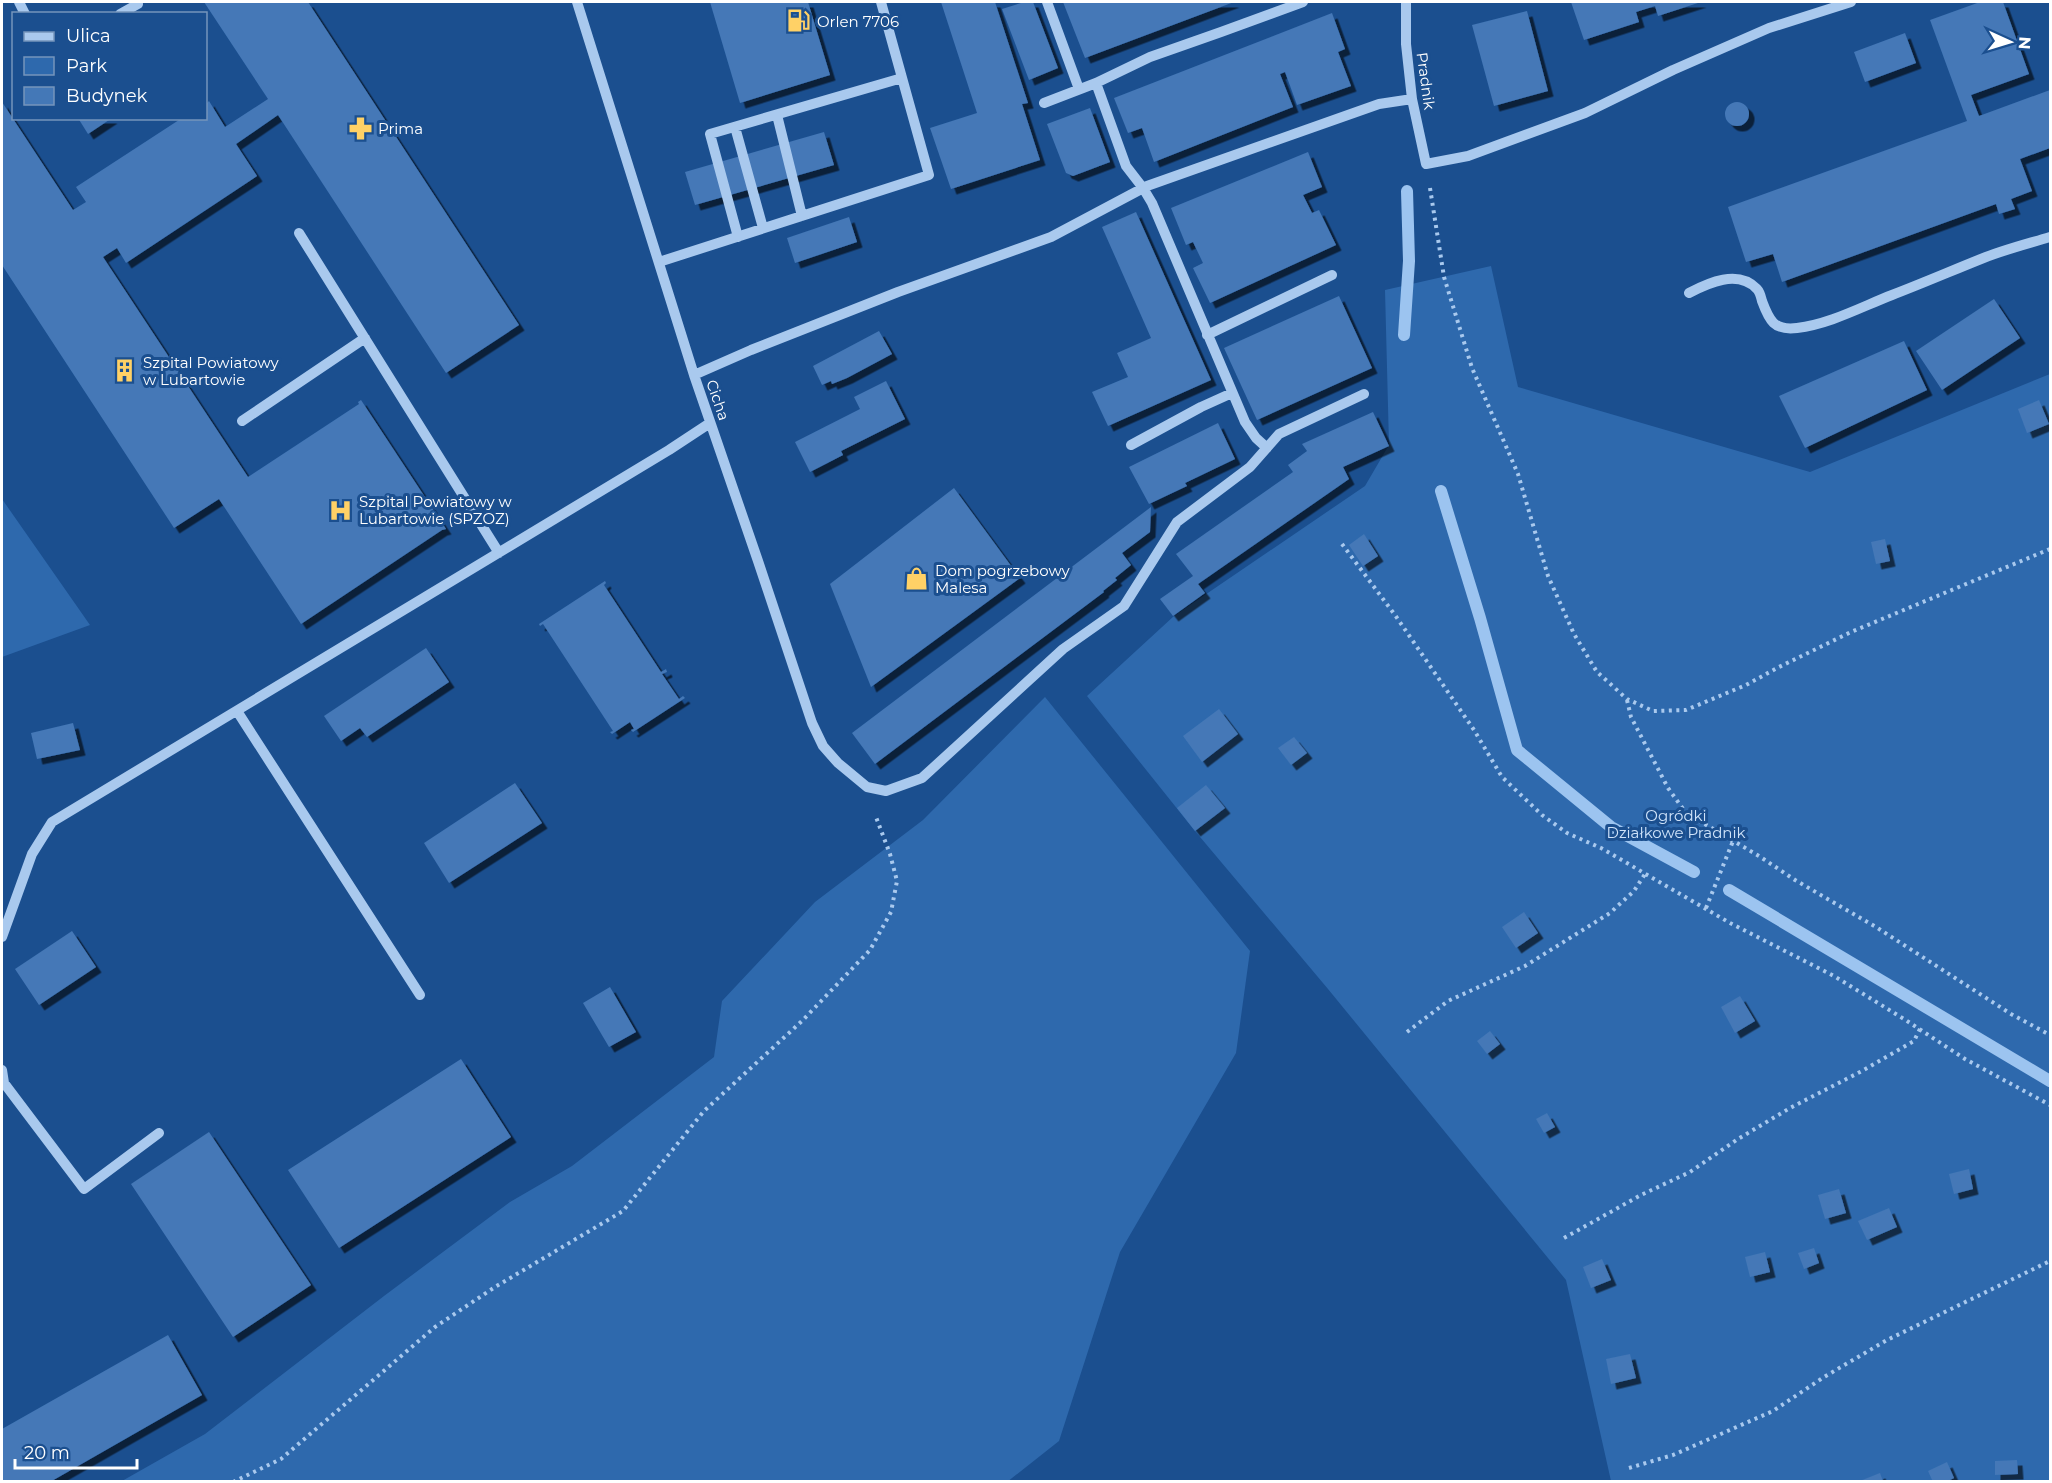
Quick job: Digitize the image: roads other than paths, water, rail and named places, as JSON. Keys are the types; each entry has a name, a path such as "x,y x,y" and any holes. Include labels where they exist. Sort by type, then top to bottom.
{"street":[{"path":"124,12 138,4 137,2"},
{"name":"Cicha","path":"577,2 693,375 812,723 824,746 838,763 867,787 886,791 922,778 1063,649 1124,606 1177,522 1250,467 1267,448"},
{"path":"659,262 929,175 881,2"},
{"path":"1047,2 1079,89"},
{"path":"1044,104 1096,83 1150,57 1303,2"},
{"name":"Pradnik","path":"1406,2 1406,44 1412,99 1426,164 1468,156 1585,113 1673,70 1769,28 1851,2"},
{"path":"738,237 710,134 902,78"},
{"path":"1096,83 1126,166 1152,203 1245,422 1256,438 1267,448 1279,434 1364,394"},
{"path":"693,375 898,292 1051,237 1143,188 1250,148 1302,133 1379,104 1412,99"},
{"path":"777,115 802,216"},
{"path":"735,127 764,228"},
{"path":"299,233 499,553"},
{"path":"1689,293 1718,280 1735,279 1747,282 1758,290 1773,324 1782,329 1797,328 1824,322 1940,277 1982,258 2050,237"},
{"path":"1208,335 1332,275"},
{"path":"242,421 365,338"},
{"path":"1131,445 1201,407 1233,393"},
{"path":"2,937 32,854 52,822 669,450 710,423"},
{"path":"237,711 420,995"},
{"path":"2,1070 4,1083 84,1189 159,1133"}],"waterway":[{"path":"1404,335 1409,261 1407,191"},
{"path":"1441,491 1517,750 1611,827 1694,872"},
{"path":"1729,890 2050,1081"}],"place":[{"name":"Orlen 7706","path":"799,21"},
{"name":"Prima","path":"360,128"},
{"name":"Szpital Powiatowy w Lubartowie","path":"125,371"},
{"name":"Szpital Powiatowy w Lubartowie (SPZOZ)","path":"341,510"},
{"name":"Dom pogrzebowy Malesa","path":"917,579"}],"park label":[{"name":"Ogródki Działkowe Pradnik","path":"1676,824"}]}
